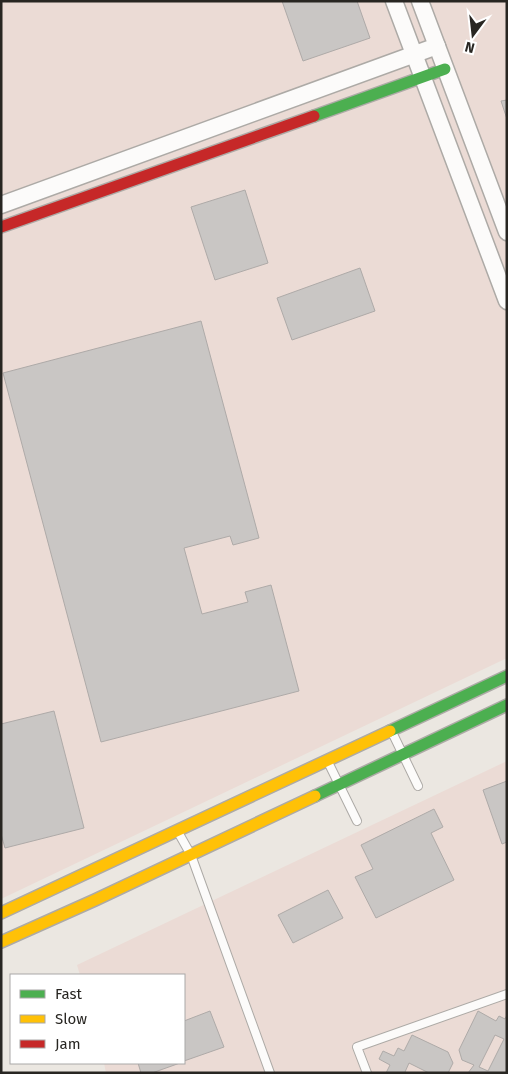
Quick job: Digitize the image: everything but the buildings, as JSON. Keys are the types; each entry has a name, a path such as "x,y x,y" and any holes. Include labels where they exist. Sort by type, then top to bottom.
{"street":[{"path":"394,1 507,301"},
{"path":"420,1 507,232"},
{"path":"1,205 437,46"},
{"path":"1,228 445,70"},
{"path":"1,913 507,676"},
{"path":"1,942 191,855 507,705"}],"lane":[{"path":"391,730 418,786"},
{"path":"327,760 357,822"},
{"path":"178,830 191,855 270,1073"},
{"path":"367,1073 357,1047 507,994"}],"shaded area":[{"path":"1,1 507,1 507,658 1,899"},
{"path":"507,761 507,1073 106,1073 104,1064 185,1064 185,974 80,974 77,965"}],"traffic: fast":[{"path":"314,116 445,69"},
{"path":"390,731 507,676"},
{"path":"315,796 507,705"}],"traffic: slow":[{"path":"1,913 390,731"},
{"path":"1,942 95,900 315,796"}],"traffic: jam":[{"path":"1,227 314,116"}]}
